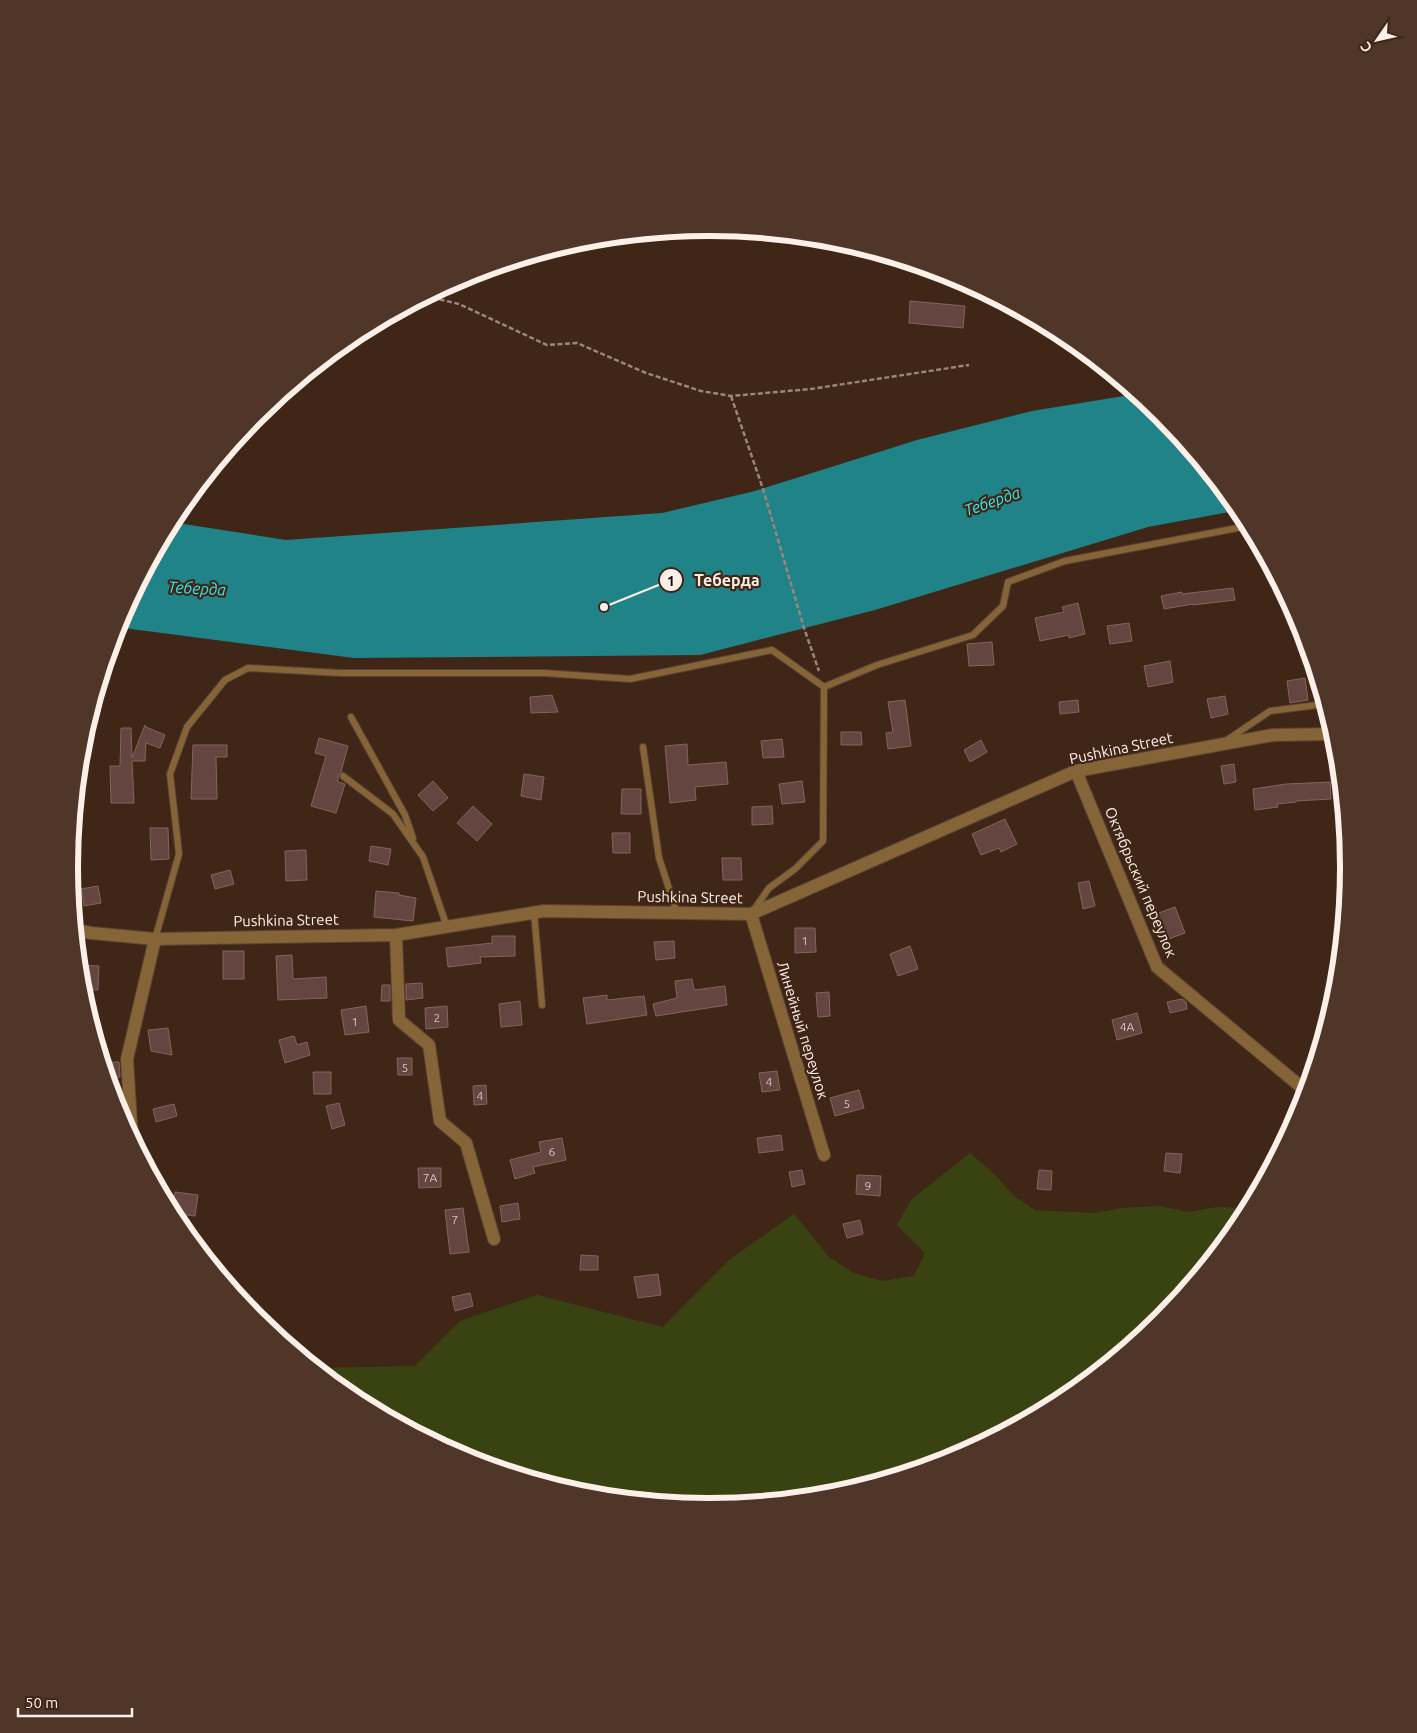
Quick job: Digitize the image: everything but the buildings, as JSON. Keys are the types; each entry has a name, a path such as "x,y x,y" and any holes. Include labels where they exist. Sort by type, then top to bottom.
{"street":[{"name":"Pushkina Street","path":"81,931 155,938 396,935 544,911 751,914 1076,771 1273,735 1325,734"},
{"name":"Октябрьский переулок","path":"1076,771 1157,967 1300,1086"},
{"name":"Линейный переулок","path":"751,914 824,1155"},
{"path":"396,935 399,1020 428,1045 440,1121 466,1143 494,1239"},
{"path":"131,1119 127,1059 155,938"}],"lane":[{"path":"824,687 877,665 973,635 1003,606 1008,582 1065,561 1240,527"},
{"path":"155,938 179,854 170,774 187,726 225,680 248,668 340,672 544,673 630,679 772,650 824,687"},
{"path":"751,914 769,888 794,869 823,841 824,687"},
{"path":"1220,745 1270,711 1318,705"},
{"path":"351,717 404,815 416,847"},
{"path":"642,746 659,858 677,913"},
{"path":"342,776 393,814 423,857 447,927"},
{"path":"534,912 542,1004"}],"path":[{"path":"435,298 459,304 547,345 577,344 646,373 701,391 731,396 811,389 969,365"},
{"path":"731,396 824,687"}],"green space":[{"path":"970,1153 995,1175 1014,1196 1035,1210 1092,1213 1123,1208 1159,1206 1188,1212 1217,1207 1239,1208 1209,1251 1155,1313 1093,1367 1059,1391 1024,1413 950,1449 872,1476 832,1485 791,1492 708,1498 626,1492 545,1476 506,1464 429,1432 393,1413 325,1368 415,1366 460,1321 537,1295 663,1327 729,1260 794,1214 829,1257 854,1273 882,1281 914,1276 925,1253 897,1225 911,1200"}],"water":[{"path":"1128,395 1183,450 1230,512 1148,527 875,610 700,655 354,658 125,628 143,587 179,523 286,540 662,513 755,491 917,440 1032,411"}],"place":[{"name":"Теберда","path":"604,607"}]}
